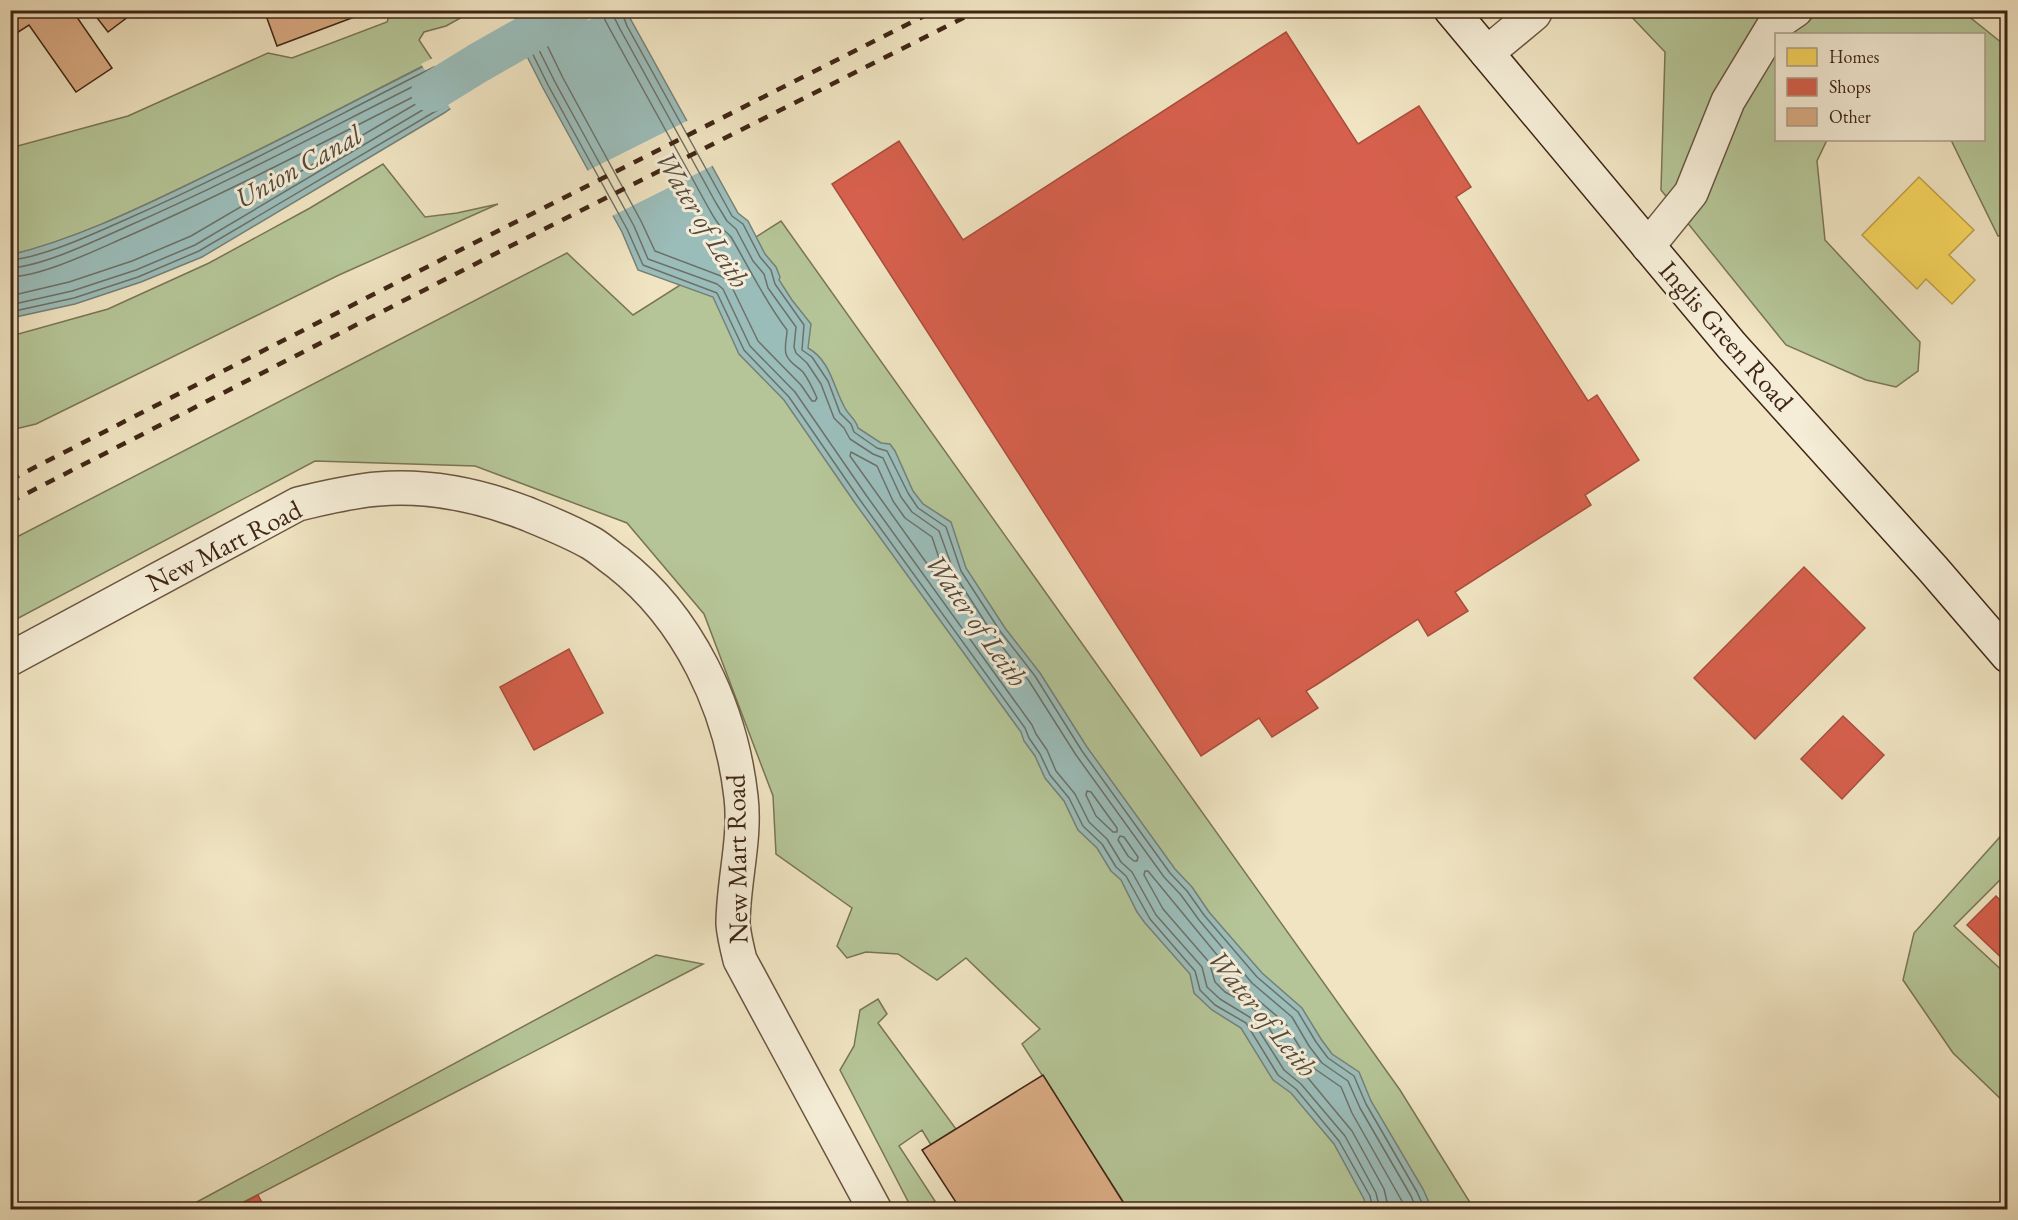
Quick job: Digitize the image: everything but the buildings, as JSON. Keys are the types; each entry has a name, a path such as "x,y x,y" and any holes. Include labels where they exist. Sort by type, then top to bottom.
{"street":[{"name":"Inglis Green Road","path":"1451,10 1732,346 1933,569 2007,656"},
{"path":"1487,53 1536,10"},
{"path":"1648,246 1691,193 1728,101 1774,25 1796,10"},
{"name":"New Mart Road","path":"10,659 298,504 337,495 377,489 420,489 466,494 498,502 549,522 593,544 631,573 662,604 705,670 728,733 741,799 740,851 734,924 735,943 740,960 875,1209"}],"green space":[{"path":"391,11 473,11 446,26 424,32 419,40 433,61 145,205 56,242 11,255 10,148 128,116 268,53 292,58 387,22"},
{"path":"1626,11 1962,11 2007,47 2008,235 1998,236 1951,141 1985,141 1985,33 1775,33 1775,141 1827,141 1817,161 1825,240 1920,342 1918,371 1896,387 1866,380 1786,345 1661,190 1665,52"},
{"path":"383,164 425,217 498,204 339,275 36,424 11,430 11,336 108,309 209,263 310,208"},
{"path":"781,221 1400,1090 1474,1209 1128,1209 1022,1044 1040,1029 966,958 937,980 898,954 866,952 847,958 837,946 852,908 776,854 773,796 704,614 627,523 475,466 315,461 11,622 11,540 567,253 633,315"},
{"path":"2007,829 2007,873 1954,926 2007,975 2007,1105 1953,1053 1903,980 1914,933"},
{"path":"656,955 703,964 230,1209 182,1210"},
{"path":"878,999 887,1014 878,1023 956,1129 931,1145 922,1130 899,1146 935,1201 923,1209 912,1209 840,1070 854,1046 860,1010"}],"water":[{"name":"Water of Leith","path":"504,11 626,11 738,213 748,221 765,254 776,267 779,280 811,324 808,348 816,353 827,367 845,408 858,428 881,443 890,444 913,491 923,504 951,522 966,568 1005,628 1040,673 1087,747 1175,869 1262,973 1302,1008 1332,1054 1359,1072 1371,1101 1423,1189 1432,1209 1367,1209 1364,1199 1334,1144 1291,1093 1273,1080 1241,1028 1212,1010 1194,993 1190,974 1145,923 1121,880 1111,871 1097,848 1078,830 1064,801 1045,778 1021,732 855,503 784,400 739,354 713,297 638,270 622,232 543,88"},
{"path":"434,61 457,104 444,113 202,257 141,282 75,304 11,318 10,255 56,242 145,205"}],"pier":[{"path":"517,11 606,11 523,55 505,18"},
{"path":"433,58 481,62 472,90 452,111 421,64"},
{"path":"689,120 714,165 610,217 585,172"}],"waterway":[{"name":"Union Canal","path":"431,92 571,10"}],"railway":[{"path":"10,480 936,10"},
{"path":"10,502 979,10"}]}
